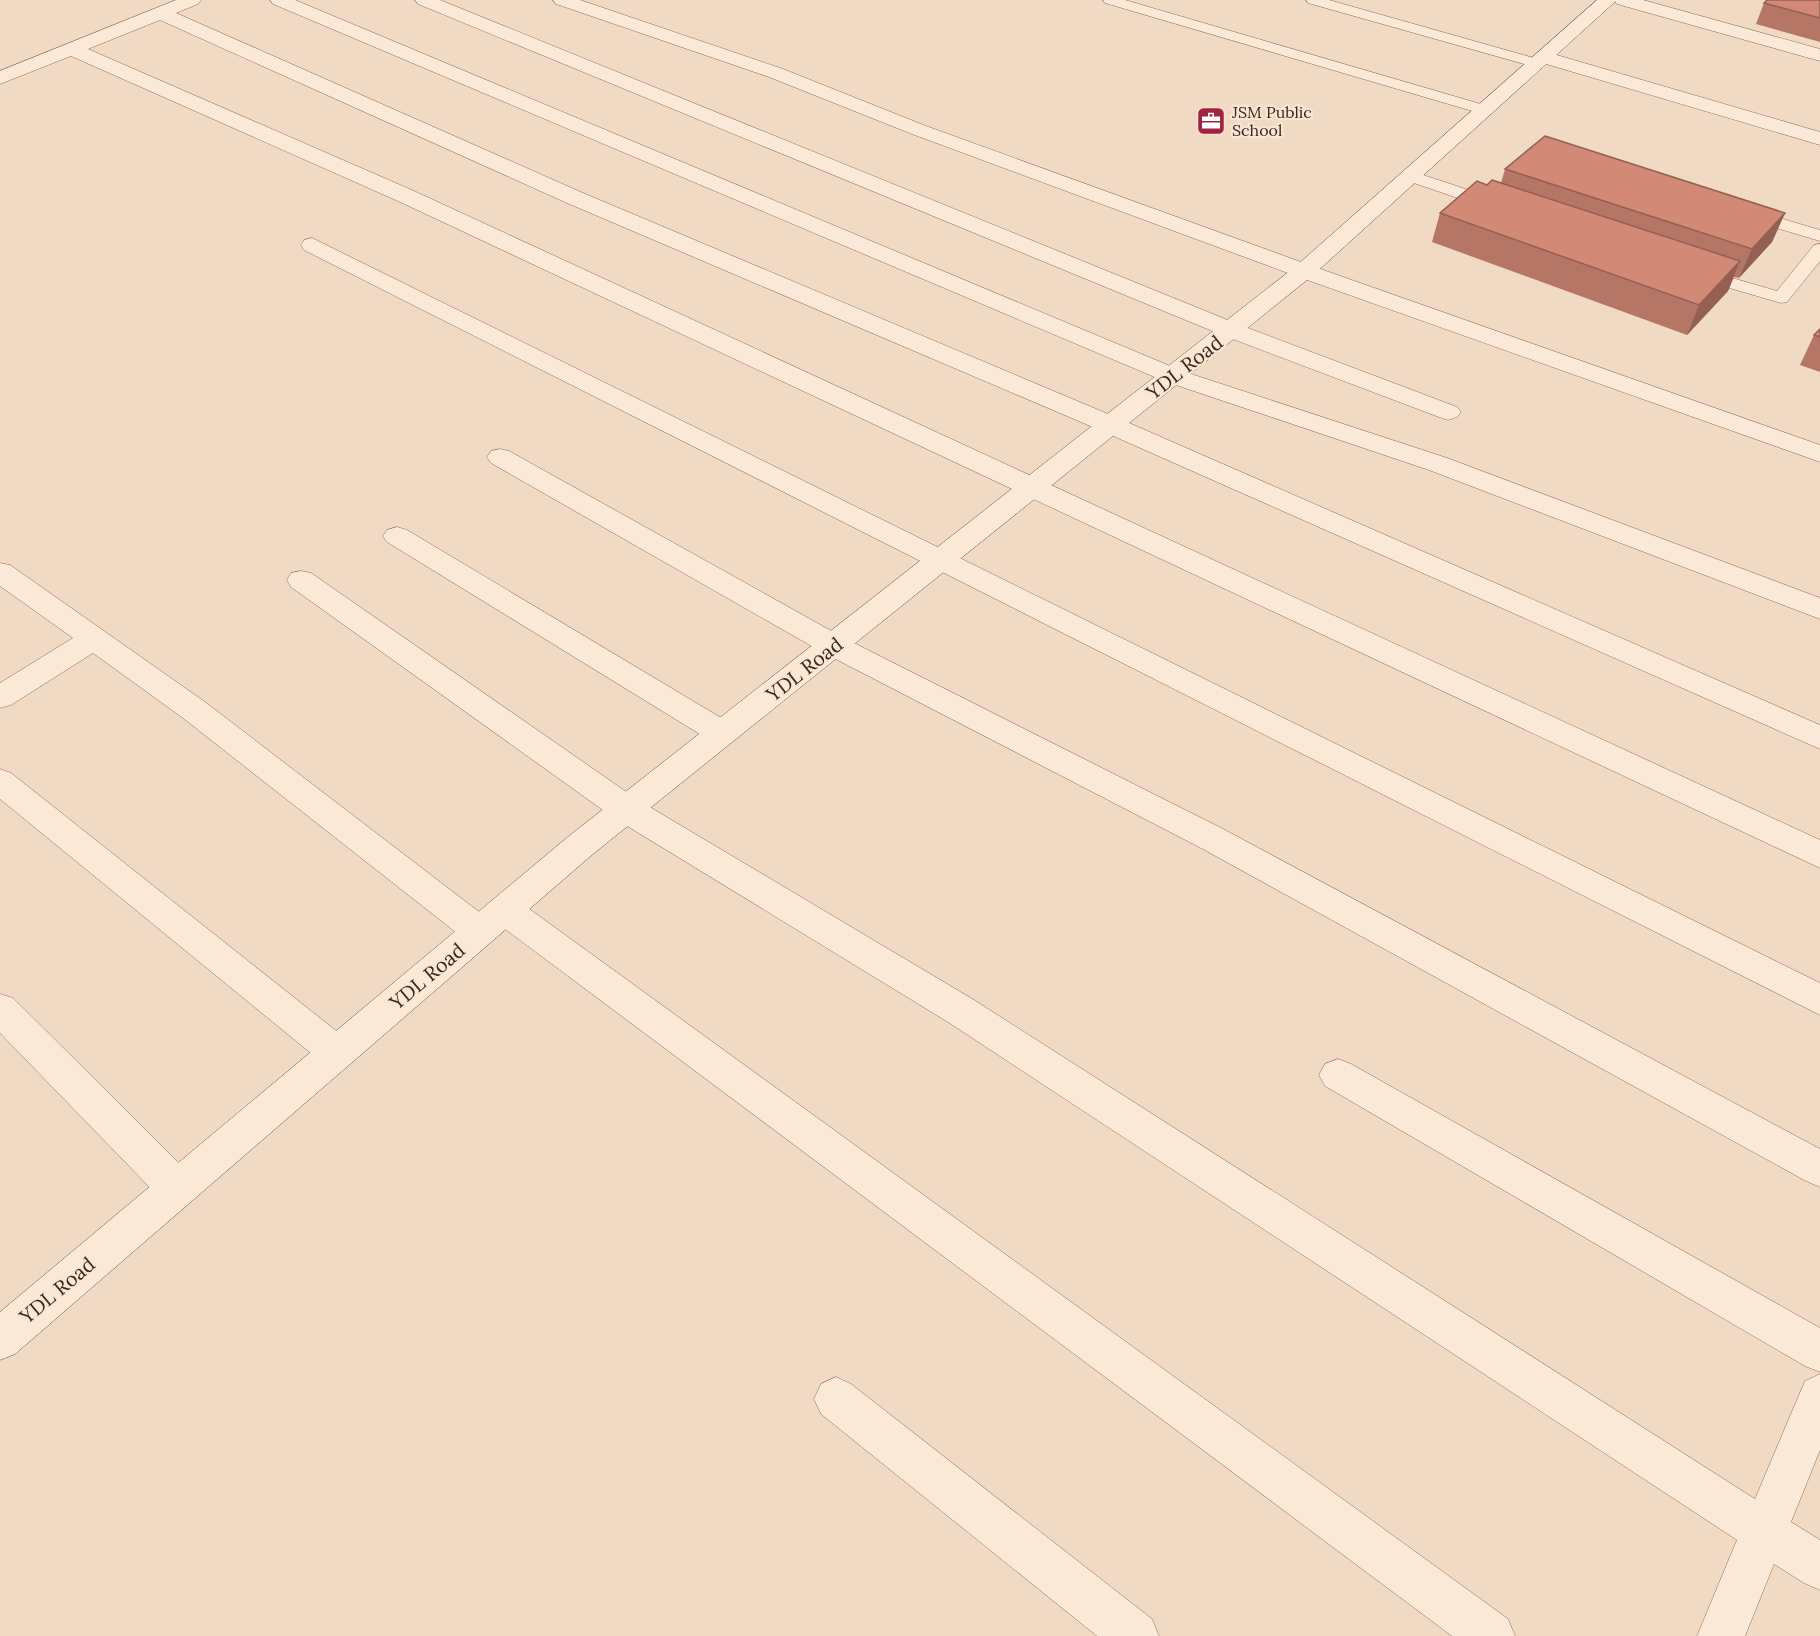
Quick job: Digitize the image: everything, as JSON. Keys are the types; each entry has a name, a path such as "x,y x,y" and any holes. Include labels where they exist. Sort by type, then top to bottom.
{"street":[{"path":"0,78 192,0"},
{"path":"279,0 1173,376 1438,464 1820,609"},
{"path":"424,0 1231,330 1448,412"},
{"path":"562,0 776,73 919,130 1305,271 1820,454"},
{"name":"YDL Road","path":"0,1338 336,1052 627,809 1305,271 1608,0"},
{"path":"1623,0 1820,55"},
{"path":"160,13 575,198 1111,425 1820,738"},
{"path":"72,49 406,196 1820,855"},
{"path":"1540,60 1820,139"},
{"path":"312,244 940,561 1820,1000"},
{"path":"500,457 833,645 1213,839 1820,1168"},
{"path":"397,536 722,733"},
{"path":"0,572 1491,1636"},
{"path":"301,580 627,809 961,1011 1820,1567"},
{"path":"0,697 94,639"},
{"path":"0,781 336,1052"},
{"path":"0,1009 177,1188"},
{"path":"1338,1075 1820,1351"},
{"path":"1721,1636 1820,1396"},
{"path":"836,1399 1135,1636"}],"lane":[{"path":"1110,0 1485,110"},
{"path":"1313,0 1540,60"},
{"path":"1411,176 1516,212"},
{"path":"1727,207 1820,236"},
{"path":"1683,268 1781,298 1820,249"}],"building":[{"path":"1767,0 1820,0 1820,18 1764,3"},
{"path":"1545,136 1785,213 1752,249 1505,169"},
{"path":"1492,180 1740,261 1699,305 1440,213 1477,181 1487,185"},
{"path":"1820,329 1820,337 1814,335"}],"place":[{"name":"JSM Public School","path":"1211,121"}]}
